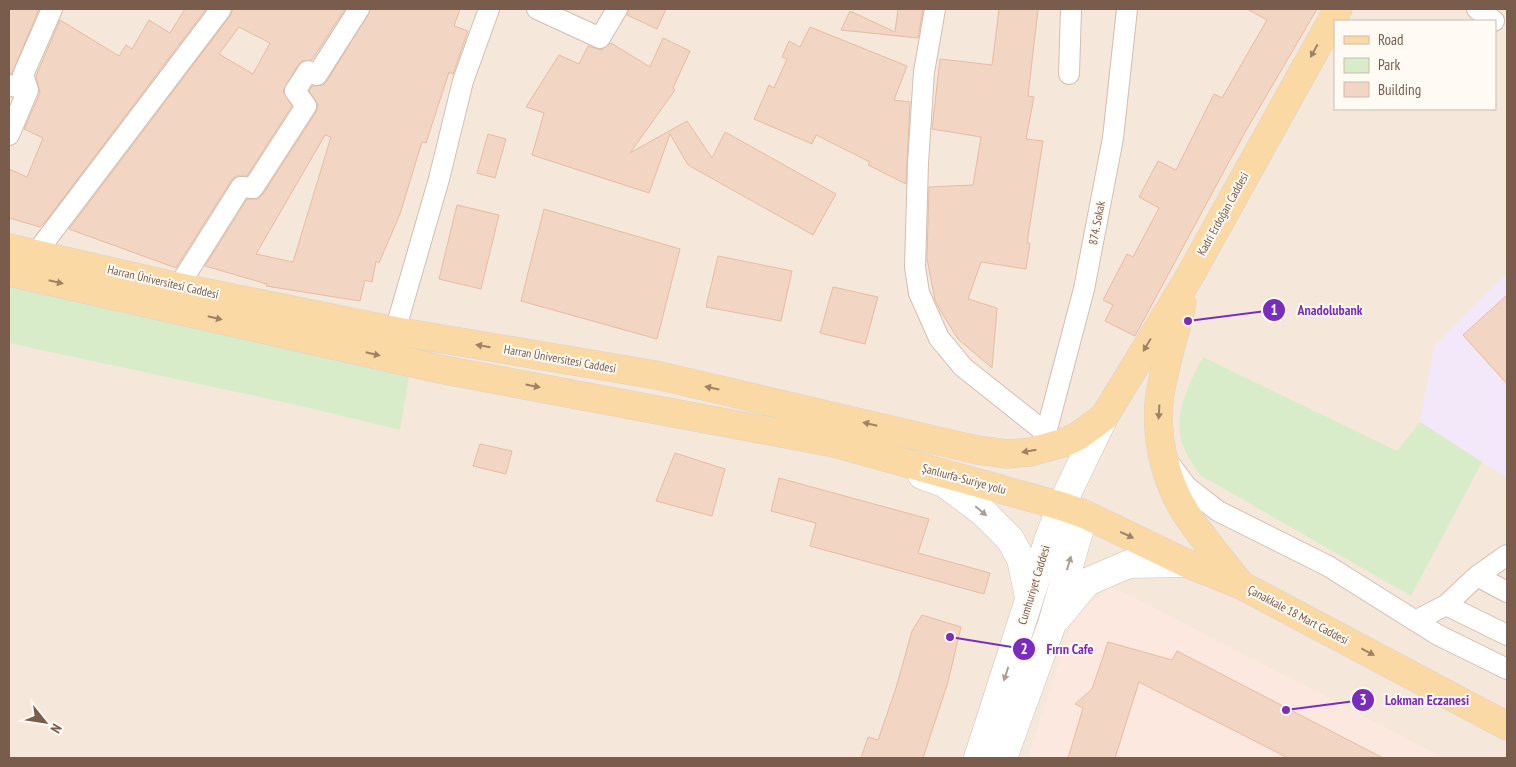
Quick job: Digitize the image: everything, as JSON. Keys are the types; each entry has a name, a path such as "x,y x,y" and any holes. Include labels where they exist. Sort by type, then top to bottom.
{"main road":[{"name":"Kadri Erdoğan Caddesi","path":"1104,417 1188,279 1338,9"},
{"name":"Harran Üniversitesi Caddesi","path":"9,248 178,287 395,332 656,375 976,450 1008,454 1030,452 1063,443 1078,436 1104,417"},
{"name":"Harran Üniversitesi Caddesi","path":"9,272 444,370 844,445"},
{"path":"1188,279 1160,394 1159,421 1163,455 1172,486 1186,514 1241,585"},
{"name":"Cumhuriyet Caddesi","path":"978,758 1030,600 1072,510 1104,417"},
{"path":"844,445 944,483 983,512 1010,539 1021,559 1030,600"},
{"name":"Şanlıurfa-Suriye yolu","path":"844,445 1072,510"},
{"name":"Cumhuriyet Caddesi","path":"1003,758 1052,624 1072,510"},
{"name":"Çanakkale 18 Mart Caddesi","path":"1072,510 1186,563 1241,585 1507,726"},
{"path":"1052,624 1087,582 1129,564 1186,563"}],"street":[{"path":"9,135 28,90 23,75 52,9"},
{"path":"36,253 221,9"},
{"path":"178,287 241,187 253,188 306,106 295,91 308,71 317,75 359,9"},
{"path":"395,332 439,179 463,81 490,9"},
{"path":"538,9 600,38 617,9"},
{"name":"874. Sokak","path":"935,9 924,72 918,163 915,267 919,293 939,338 964,367 1046,433 1084,290 1092,252 1113,138 1127,9"},
{"path":"1069,74 1071,9"},
{"path":"1477,9 1493,20"},
{"path":"9,85 28,90"},
{"path":"1163,455 1187,487 1218,511 1328,566 1417,620 1438,635 1507,669"},
{"path":"1417,620 1446,605 1477,576 1507,556"},
{"path":"1477,576 1507,592"},
{"path":"1446,605 1507,634"}],"shaded area":[{"path":"9,9 1507,9 1507,758 9,758"},
{"path":"1507,273 1507,478 1420,422 1434,346"},
{"path":"1113,587 1444,758 1028,758 1075,614"}],"green space":[{"path":"9,284 410,371 400,430 301,406 9,343"},
{"path":"1203,357 1397,451 1420,422 1482,462 1411,596 1200,475 1184,448 1180,437 1179,425 1183,401"}],"building":[{"path":"9,9 39,9 12,74 9,73"},
{"path":"185,9 206,9 46,221 40,227 9,218 9,169 27,177 43,138 24,129 40,93 36,76 60,20 119,56 126,45 132,49 149,20 170,33"},
{"path":"233,9 345,9 312,60 302,61 298,65 283,91 292,106 247,176 236,176 231,181 176,268 69,229 230,16","holes":["239,27 270,43 253,74 219,54"]},
{"path":"371,9 460,9 454,26 468,31 453,74 449,72 426,143 422,142 400,214 379,263 376,261 372,282 365,280 360,301 266,286 267,284 205,266 247,199 258,199 263,194 316,112 318,105 309,91 312,86 323,85","holes":["325,135 331,137 293,262 256,254"]},
{"path":"629,9 666,9 657,29 627,15"},
{"path":"898,9 923,9 918,38 841,30 850,11 895,32"},
{"path":"999,9 1038,9 1028,96 1034,97 1026,139 1043,141 1027,243 1030,243 1026,269 981,262 968,299 997,308 992,368 958,339 940,310 935,300 927,259 929,187 973,185 981,137 932,129 940,59 992,65"},
{"path":"1247,9 1317,9 1244,134 1135,336 1105,321 1113,305 1103,300 1127,254 1133,257 1159,208 1139,197 1158,161 1176,170 1214,94 1222,98 1267,20"},
{"path":"810,27 907,66 894,100 910,102 906,184 868,165 870,162 816,135 812,144 754,119 769,85 774,88 787,59 782,57 789,41 800,47"},
{"path":"663,38 690,51 673,88 675,90 630,153 687,121 712,158 725,132 836,194 813,235 688,165 670,134 649,193 532,155 544,113 526,107 559,55 579,64 588,46 601,50 611,43 650,67"},
{"path":"488,134 506,139 495,178 477,173"},
{"path":"457,205 499,215 481,289 439,279"},
{"path":"544,209 680,249 657,339 521,301"},
{"path":"718,256 792,271 781,321 706,307"},
{"path":"833,287 878,297 865,344 820,333"},
{"path":"1507,295 1507,384 1463,335"},
{"path":"480,444 512,451 506,474 473,466"},
{"path":"675,453 725,469 712,516 656,501"},
{"path":"779,478 929,519 918,553 990,573 984,594 810,546 816,523 771,511"},
{"path":"922,615 961,627 948,682 923,758 861,758 868,737 878,740 896,688 912,631"},
{"path":"1108,642 1172,660 1177,651 1383,758 1288,758 1139,682 1115,758 1068,758 1083,708 1075,704 1092,689"}],"place":[{"name":"Anadolubank","path":"1188,321"},
{"name":"Fırın Cafe","path":"950,637"},
{"name":"Lokman Eczanesi","path":"1286,710"}]}
